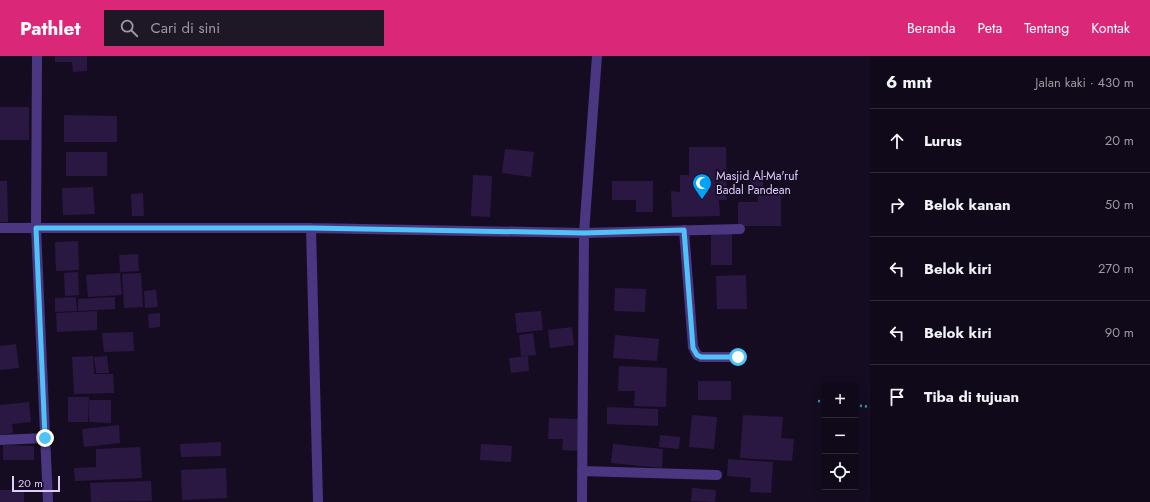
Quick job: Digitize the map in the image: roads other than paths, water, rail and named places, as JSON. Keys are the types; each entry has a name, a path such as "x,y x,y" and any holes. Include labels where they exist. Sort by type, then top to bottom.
{"street":[{"path":"37,56 36,228 48,502"},
{"path":"582,502 584,233 597,56"},
{"path":"0,228 311,228 584,233 740,229"},
{"path":"311,228 318,502"},
{"path":"684,230 693,348 697,355 701,357 738,357"},
{"path":"0,440 45,438"},
{"path":"582,471 717,475"}],"place":[{"name":"Masjid Al-Ma'ruf Badal Pandean","path":"702,200"}]}
